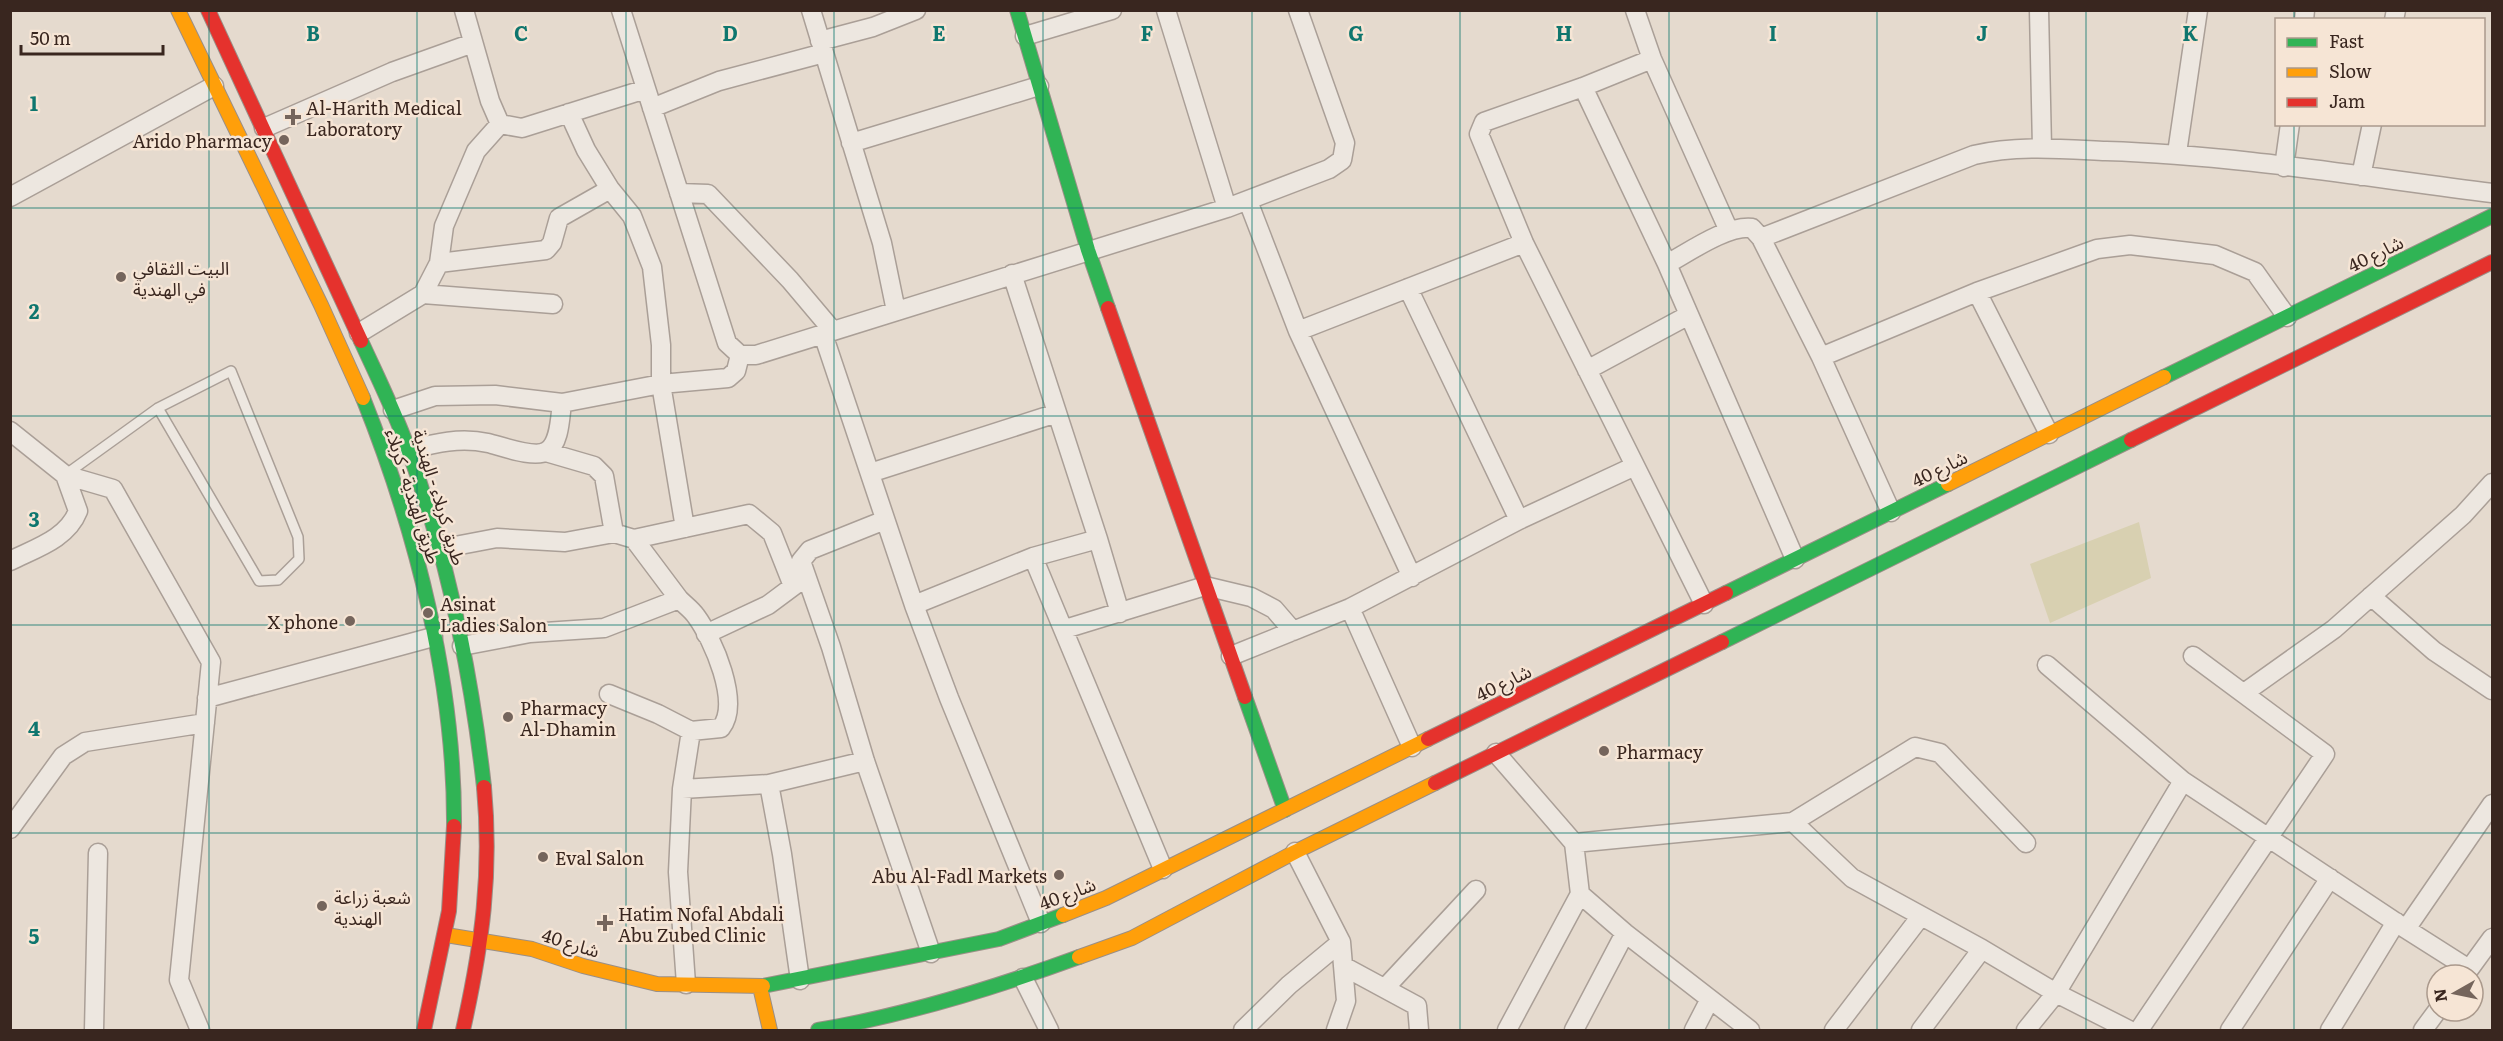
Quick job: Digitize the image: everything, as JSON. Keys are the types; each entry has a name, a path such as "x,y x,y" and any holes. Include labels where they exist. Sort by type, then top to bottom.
{"main road":[{"name":"طريق الهندية - كربلاء","path":"178,10 351,370 392,476 416,558 433,637 447,735 453,810 453,873 446,935 424,1030"},
{"name":"طريق كربلاء - الهندية","path":"208,10 393,410 409,450 439,549 462,646 478,740 486,812 488,870 482,940 464,1030"},
{"path":"1017,10 1088,250 1285,810"},
{"name":"شارع 40","path":"446,935 532,949 584,966 657,984 760,987 999,939 1106,898 2049,434 2117,406 2206,363 2287,317 2493,216"},
{"path":"818,1030 855,1027 1023,978 1132,938 1295,852 2131,434 2493,262"},
{"path":"453,843 470,850 487,843"},
{"path":"760,987 770,1030"}],"street":[{"path":"464,10 490,101 500,124"},
{"path":"621,10 727,343 740,355 756,355 1227,208 1329,169 1342,160 1345,143 1298,10"},
{"path":"811,10 882,243 896,311"},
{"path":"652,108 719,81 822,47 916,10"},
{"path":"1025,36 1112,10"},
{"path":"1166,10 1227,208"},
{"path":"1635,10 1652,59 1729,231"},
{"path":"2039,10 2042,148"},
{"path":"2177,153 2198,10"},
{"path":"264,128 392,72 473,43"},
{"path":"1652,59 1583,87 1484,122 1479,134 1524,243 1704,604"},
{"path":"14,189 214,86"},
{"path":"851,143 1039,86"},
{"path":"1583,87 1689,315 1795,559"},
{"path":"500,124 522,128 646,89"},
{"path":"569,113 586,150 610,189 632,216 652,267 661,345 661,384 685,528"},
{"path":"359,333 423,294 439,263 444,226 476,151 500,124"},
{"path":"2284,166 2290,126"},
{"path":"2361,176 2372,126"},
{"path":"1761,238 1974,155 1994,150 2042,148 2177,153 2493,193"},
{"path":"439,263 546,250 552,243 560,218 610,189"},
{"path":"679,193 708,194 790,280 828,333 870,473 914,605 949,698 1041,923"},
{"path":"1248,201 1298,331 1412,577"},
{"path":"1666,264 1729,231 1742,227 1752,228 1761,238 1821,357 1891,512"},
{"path":"1298,331 1524,243"},
{"path":"1821,357 1977,292 2097,249 2130,245 2215,255 2255,272 2287,317"},
{"path":"1012,274 1098,538 1120,614"},
{"path":"1408,288 1519,520"},
{"path":"1977,292 2049,434"},
{"path":"423,294 553,304"},
{"path":"1587,369 1689,315"},
{"path":"393,410 435,396 495,395 562,403 661,384 728,378 736,371 740,355"},
{"path":"546,452 554,444 562,403"},
{"path":"870,473 1057,413"},
{"path":"10,431 65,475 112,489 211,662 179,980 200,1030"},
{"path":"409,450 443,440 486,442 536,454 546,452 594,466 604,476 614,533"},
{"path":"1231,656 1350,608 1519,520 1635,466"},
{"path":"10,561 63,533 73,522 78,511 65,475"},
{"path":"2244,693 2334,629 2463,515 2493,483"},
{"path":"439,549 497,538 565,542 614,533 634,539 749,514 772,533 800,582 831,647 866,761 931,953"},
{"path":"800,582 801,561 810,550 885,520"},
{"path":"914,605 1033,557 1098,538"},
{"path":"609,694 658,714 691,731 722,728 728,714 725,685 716,653 696,615 679,599 634,539"},
{"path":"1033,557 1065,629 1163,869"},
{"path":"706,634 768,605 800,582"},
{"path":"1065,629 1120,614 1205,586 1251,597 1274,609 1293,632"},
{"path":"2371,597 2434,651 2493,690"},
{"path":"462,646 530,633 604,628 679,599"},
{"path":"1350,608 1412,747"},
{"path":"207,698 433,637"},
{"path":"2139,1030 2325,754 2193,656"},
{"path":"2047,665 2183,781 2454,963"},
{"path":"10,829 63,756 85,742 205,723"},
{"path":"686,984 678,872 682,789 691,731"},
{"path":"1574,843 1793,822 1915,747 1940,753 2026,843"},
{"path":"1496,753 1574,843 1580,894 1507,1030"},
{"path":"682,789 769,784 866,761"},
{"path":"2026,1030 2056,993 2183,781"},
{"path":"769,784 782,854 800,980"},
{"path":"2330,1030 2401,926 2493,804"},
{"path":"1793,822 1852,878 1982,948 2056,993 2122,1029"},
{"path":"1295,852 1341,942 1346,1001 1336,1030"},
{"path":"94,1030 98,853"},
{"path":"2230,1030 2330,878"},
{"path":"1385,988 1476,890"},
{"path":"1580,894 1750,1030"},
{"path":"1834,1030 1921,916"},
{"path":"1574,1030 1626,933"},
{"path":"2474,963 2493,938"},
{"path":"1243,1030 1289,985 1341,942"},
{"path":"1921,1030 1982,948"},
{"path":"1343,966 1417,1006 1419,1030"},
{"path":"1023,978 1048,1030"},
{"path":"1694,1030 1710,999"}],"lane":[{"path":"65,475 158,408 231,372 297,537 299,559 278,580 259,581 158,408"}],"shaded area":[{"path":"2139,522 2151,578 2050,623 2030,564"}],"traffic: fast":[{"path":"1017,10 1088,250 1108,308"},
{"path":"2164,377 2492,216"},
{"path":"361,341 402,433 446,571 472,700 484,787"},
{"path":"363,398 400,500 429,608 448,717 453,772 454,826"},
{"path":"1722,642 2131,440"},
{"path":"1726,593 1948,484"},
{"path":"1245,697 1285,810"},
{"path":"763,986 999,939 1063,915"},
{"path":"818,1030 884,1017 950,999 1079,957"}],"traffic: slow":[{"path":"178,10 321,305 363,398"},
{"path":"1948,484 2164,377"},
{"path":"1063,915 1106,898 1428,739"},
{"path":"1079,957 1132,938 1295,852 1435,783"},
{"path":"446,935 532,949 583,966 657,984 763,986"},
{"path":"760,987 770,1030"}],"traffic: jam":[{"path":"208,10 361,341"},
{"path":"2131,440 2492,262"},
{"path":"1108,308 1245,697"},
{"path":"1428,739 1726,593"},
{"path":"1435,783 1722,642"},
{"path":"463,1030 484,909 487,850 484,787"},
{"path":"424,1030 449,911 454,826"}],"place":[{"name":"Al-Harith Medical Laboratory","path":"293,117"},
{"name":"Arido Pharmacy","path":"284,140"},
{"name":"البيت الثقافي في الهندية","path":"121,277"},
{"name":"Asinat Ladies Salon","path":"428,613"},
{"name":"X phone","path":"350,621"},
{"name":"Pharmacy Al-Dhamin","path":"508,717"},
{"name":"Pharmacy","path":"1604,751"},
{"name":"Eval Salon","path":"543,857"},
{"name":"Abu Al-Fadl Markets","path":"1059,875"},
{"name":"شعبة زراعة الهندية","path":"322,906"},
{"name":"Hatim Nofal Abdali Abu Zubed Clinic","path":"605,923"}]}
